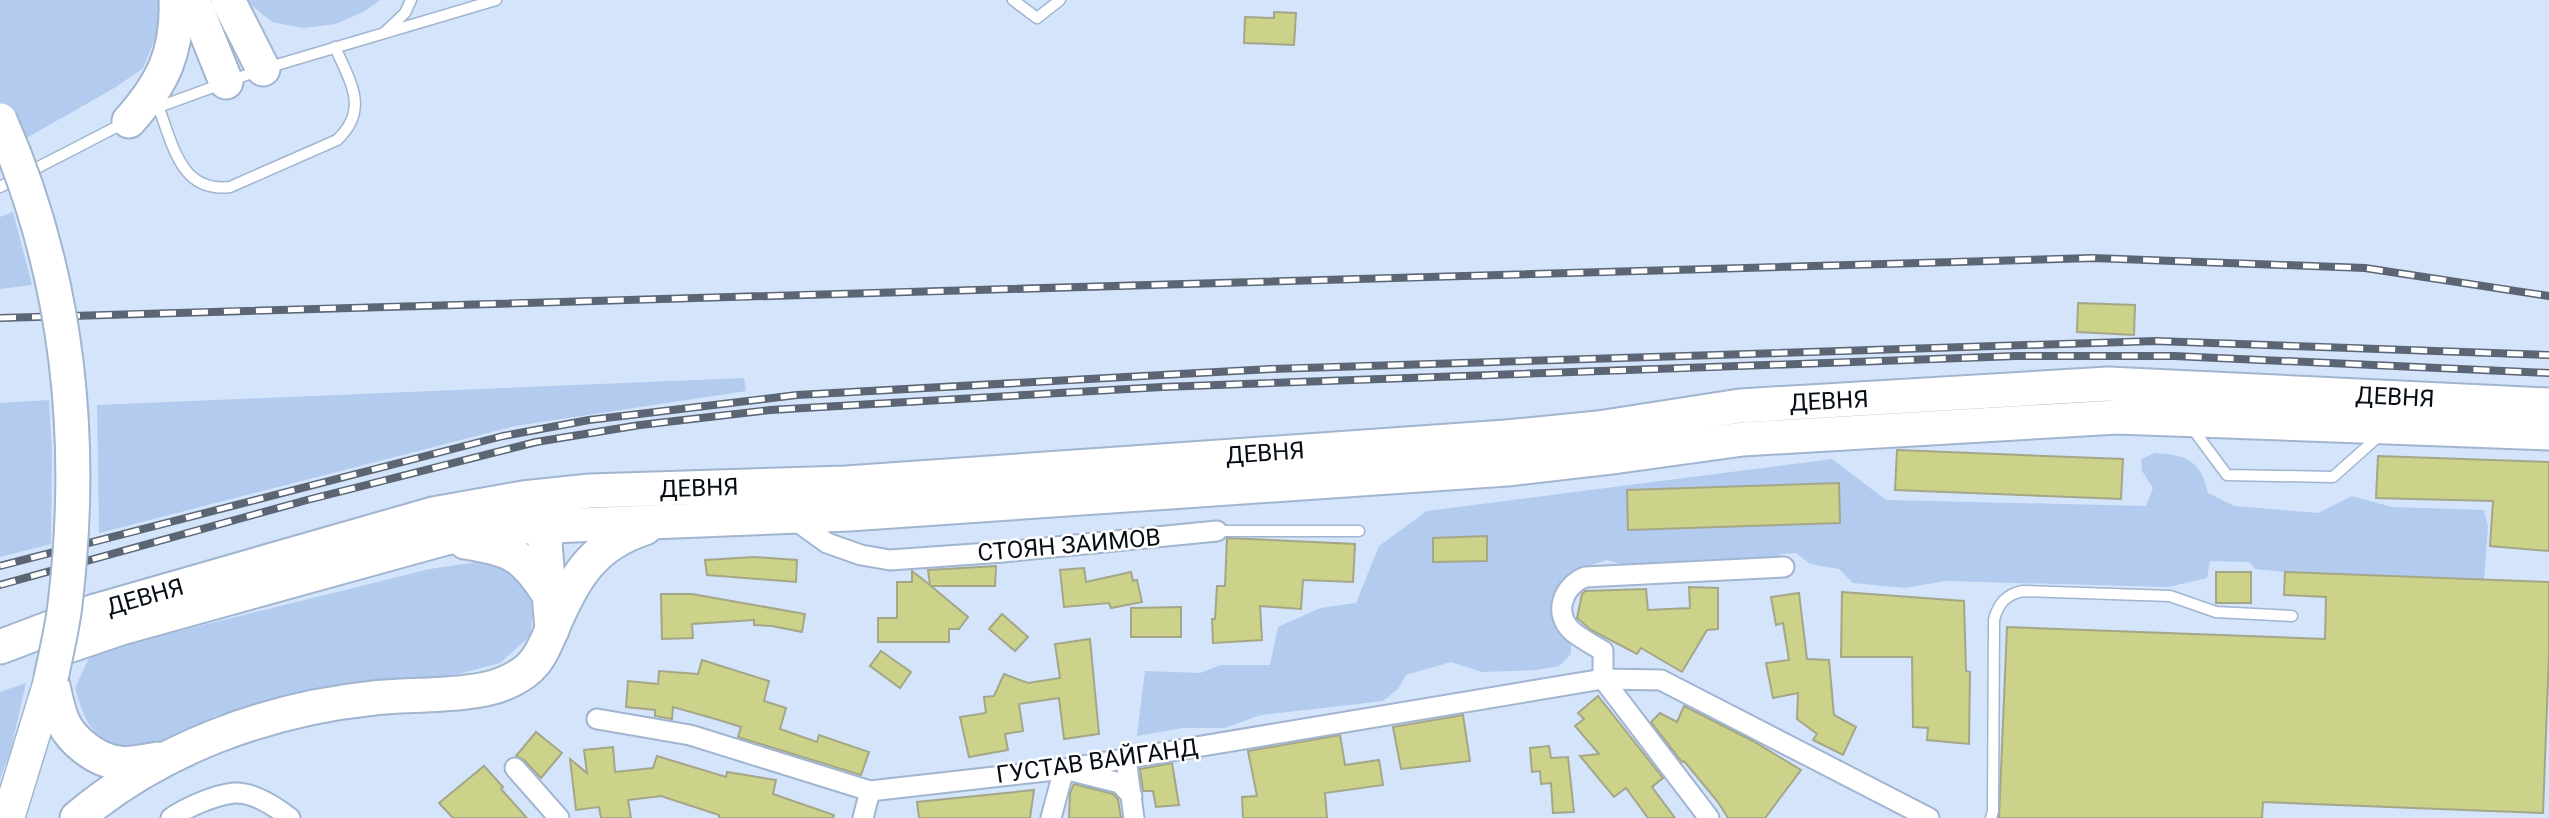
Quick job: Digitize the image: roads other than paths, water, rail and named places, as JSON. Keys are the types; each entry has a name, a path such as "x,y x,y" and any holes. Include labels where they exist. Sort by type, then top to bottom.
{"highway":[{"path":"143,113 167,68 176,27 176,0"},
{"path":"194,0 226,82"},
{"path":"228,0 263,69"},
{"path":"0,120 28,192 50,267 61,319 72,407 73,525 65,607 51,678 59,712 66,728 100,758 119,763 167,758"},
{"name":"ДЕВНЯ","path":"0,647 95,611 433,514 523,498 590,491 846,482 1506,437 1598,428 1740,406 2108,384 2549,405"},
{"name":"ДЕВНЯ","path":"0,669 121,628 446,538 556,523 664,522 863,513 1507,468 1743,439 2117,417 2549,433"},
{"path":"77,818 110,793 167,758 228,731 309,707 358,699 494,688 527,671 540,656 552,631 559,595 545,543 556,523 590,491"},
{"path":"523,498 544,508 556,523"},
{"path":"559,595 603,548 620,537 664,522"},
{"path":"446,538 496,547 513,553 559,595"}],"main road":[{"path":"8,818 51,678"}],"street":[{"name":"СТОЯН ЗАИМОВ","path":"790,516 827,543 861,555 891,560 1217,531"},
{"path":"1709,818 1603,680 1603,651 1573,631 1563,616 1563,597 1576,581 1596,575 1784,567"},
{"name":"ГУСТАВ ВАЙГАНД","path":"597,719 690,735 870,791 1065,769 1603,680 1661,680 1929,818"},
{"path":"1126,759 1134,818"},
{"path":"515,768 559,818"},
{"path":"1051,818 1065,769 1119,783 1132,796"},
{"path":"863,818 870,791"},
{"path":"171,818 187,807 235,793 262,799 290,818"}],"lane":[{"path":"382,34 405,13 411,0"},
{"path":"0,187 143,113 263,69 496,0"},
{"path":"1013,0 1037,19 1060,0"},
{"path":"143,113 185,171 205,186 218,189 230,187 337,141 346,131 353,120 355,93 335,47"},
{"path":"2185,419 2227,475 2333,477 2390,426"},
{"name":"СТОЯН ЗАИМОВ","path":"1217,531 1359,531"},
{"path":"1991,818 1994,620 1996,611 2007,596 2023,590 2170,596 2216,612 2292,616"}],"railway":[{"path":"0,318 2093,258 2365,268 2549,296"},
{"path":"0,566 503,436 589,420 797,395 1271,369 2156,341 2549,355"},
{"path":"0,585 307,500 536,442 640,425 770,410 1162,387 2016,356 2174,356 2549,373"}]}
